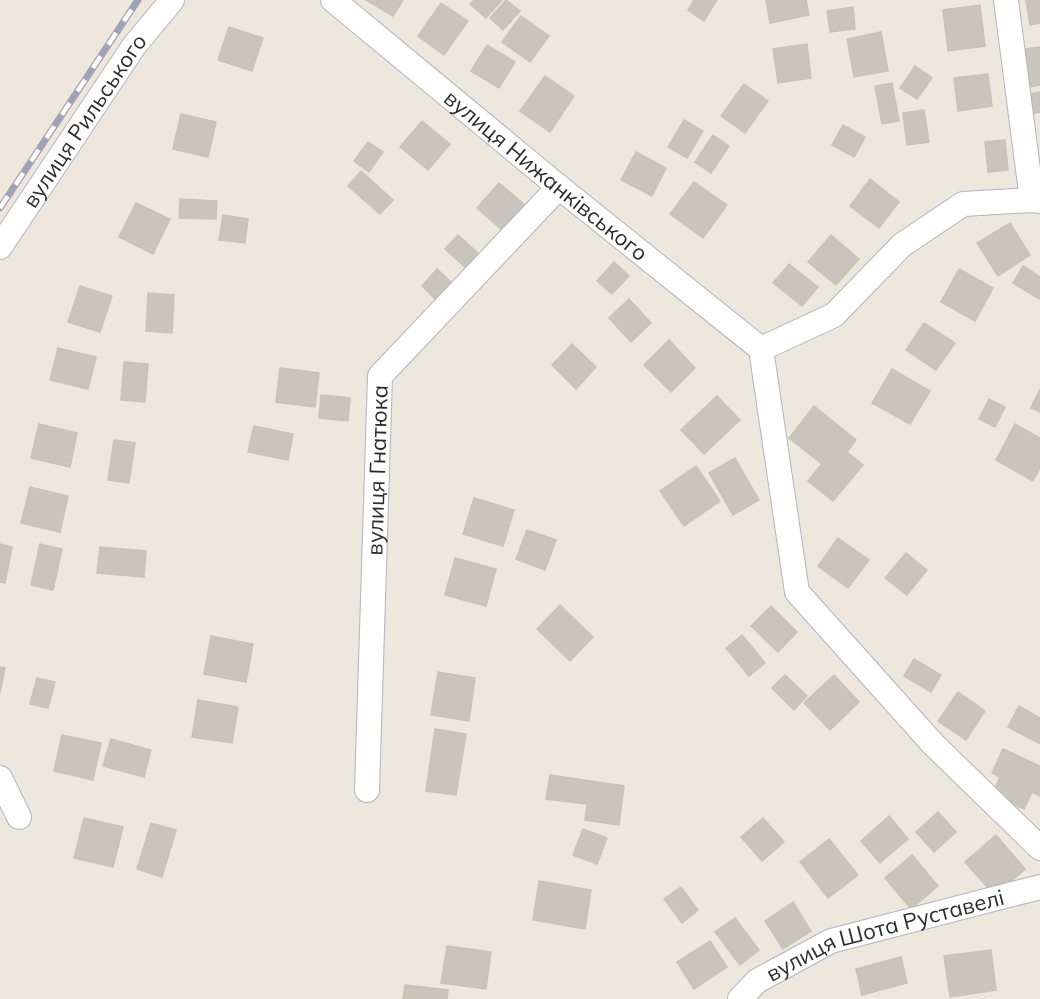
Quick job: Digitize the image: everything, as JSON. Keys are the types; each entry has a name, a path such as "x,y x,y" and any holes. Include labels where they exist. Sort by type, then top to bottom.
{"street":[{"name":"вулиця Рильського","path":"0,247 134,46 172,0"},
{"name":"вулиця Нижанківського","path":"333,0 559,187 761,349"},
{"path":"1006,0 1036,200 963,204 902,245 834,315 761,349 797,592 933,744 1040,848"},
{"name":"вулиця Гнатюка","path":"367,790 380,376 559,187"},
{"path":"0,778 19,817"},
{"name":"вулиця Шота Руставелі","path":"740,999 757,981 831,940 1040,887"}],"building":[{"path":"366,0 403,0 393,16"},
{"path":"474,0 502,0 486,18 470,4"},
{"path":"506,0 520,11 503,30 490,18"},
{"path":"694,0 717,0 704,21 688,10"},
{"path":"766,0 806,0 809,15 770,23"},
{"path":"1026,0 1040,0 1040,23 1030,25"},
{"path":"441,3 468,21 444,55 418,36"},
{"path":"980,5 985,46 948,51 943,10"},
{"path":"853,7 855,29 830,32 827,11"},
{"path":"521,16 549,36 530,62 502,42"},
{"path":"229,27 263,38 252,71 218,60"},
{"path":"881,32 888,71 854,77 847,39"},
{"path":"807,44 811,78 778,83 773,49"},
{"path":"487,45 515,62 499,88 471,71"},
{"path":"1040,47 1040,85 1029,87 1025,49"},
{"path":"915,66 932,78 917,99 900,88"},
{"path":"988,74 992,106 958,111 954,78"},
{"path":"545,76 574,96 550,132 520,111"},
{"path":"892,83 899,121 882,124 875,86"},
{"path":"744,84 768,101 745,133 721,116"},
{"path":"1040,92 1040,112 1031,114 1027,95"},
{"path":"924,110 929,142 907,145 903,113"},
{"path":"181,114 216,122 208,157 173,149"},
{"path":"684,120 703,131 687,158 668,147"},
{"path":"422,121 450,144 428,170 400,147"},
{"path":"843,125 865,137 854,157 832,145"},
{"path":"713,135 729,146 711,173 695,162"},
{"path":"1005,140 1008,170 988,172 985,142"},
{"path":"368,142 383,152 369,172 354,161"},
{"path":"636,152 666,168 652,196 621,180"},
{"path":"361,171 393,200 380,214 348,186"},
{"path":"870,179 899,202 879,228 850,206"},
{"path":"694,182 727,205 703,238 670,214"},
{"path":"499,183 525,205 503,231 477,208"},
{"path":"180,199 217,201 216,219 179,218"},
{"path":"136,203 170,219 153,254 119,237"},
{"path":"223,215 248,219 245,243 219,240"},
{"path":"1010,223 1030,255 998,276 977,243"},
{"path":"458,235 479,254 466,268 445,249"},
{"path":"831,235 859,259 836,285 808,262"},
{"path":"614,262 629,276 612,294 597,281"},
{"path":"789,264 818,287 802,306 773,283"},
{"path":"1023,266 1040,277 1039,299 1013,283"},
{"path":"437,269 451,282 435,299 422,286"},
{"path":"959,269 993,288 975,321 941,302"},
{"path":"80,286 112,296 100,332 68,322"},
{"path":"148,293 174,295 172,333 146,331"},
{"path":"629,299 651,323 631,342 609,318"},
{"path":"924,323 955,343 936,370 906,350"},
{"path":"669,340 695,368 671,392 644,365"},
{"path":"572,344 596,367 576,389 552,365"},
{"path":"58,348 96,357 88,389 50,380"},
{"path":"124,362 148,364 145,402 121,400"},
{"path":"280,368 319,373 315,407 276,402"},
{"path":"892,369 930,391 910,424 872,403"},
{"path":"1040,389 1040,412 1031,408"},
{"path":"321,395 350,398 348,421 319,418"},
{"path":"717,396 740,420 704,454 681,430"},
{"path":"989,399 1005,407 995,427 979,419"},
{"path":"814,406 856,440 847,452 863,465 833,501 808,481 822,464 789,438"},
{"path":"39,424 77,433 70,467 31,458"},
{"path":"1015,424 1040,438 1040,468 1033,481 996,460"},
{"path":"254,426 293,434 288,460 248,452"},
{"path":"114,440 135,443 129,483 108,480"},
{"path":"735,458 759,500 733,515 709,473"},
{"path":"696,466 720,501 684,526 660,491"},
{"path":"30,487 68,496 60,532 21,523"},
{"path":"474,498 514,510 503,546 463,534"},
{"path":"527,530 556,540 545,570 516,559"},
{"path":"838,538 869,560 848,588 818,566"},
{"path":"0,544 12,547 5,583 0,582"},
{"path":"40,544 62,549 53,590 31,585"},
{"path":"100,547 146,551 144,577 97,573"},
{"path":"906,553 927,570 907,595 885,578"},
{"path":"455,558 496,569 486,606 445,595"},
{"path":"560,605 593,637 570,661 537,629"},
{"path":"771,606 797,632 778,652 751,626"},
{"path":"742,635 765,663 749,676 726,648"},
{"path":"211,636 253,644 246,682 204,674"},
{"path":"914,659 941,675 931,692 904,676"},
{"path":"0,667 5,668 0,693"},
{"path":"438,672 475,678 469,721 431,715"},
{"path":"785,675 807,696 794,710 772,688"},
{"path":"834,675 859,702 830,730 804,703"},
{"path":"37,678 55,682 48,708 30,704"},
{"path":"958,692 985,711 966,740 938,721"},
{"path":"198,700 238,707 232,743 192,737"},
{"path":"1019,706 1040,718 1040,744 1008,727"},
{"path":"435,729 466,734 456,795 426,791"},
{"path":"62,735 101,743 93,780 54,771"},
{"path":"111,739 151,750 144,777 103,766"},
{"path":"1003,749 1040,766 1040,796 1032,792 1024,809 992,795 1000,777 992,773"},
{"path":"550,775 624,786 619,825 585,820 587,804 546,799"},
{"path":"938,812 956,832 934,852 916,832"},
{"path":"889,816 908,839 880,863 861,841"},
{"path":"84,818 123,827 113,867 74,858"},
{"path":"763,818 784,842 762,861 741,837"},
{"path":"151,823 176,830 162,877 137,869"},
{"path":"583,829 607,838 597,864 573,855"},
{"path":"996,835 1025,869 995,896 965,862"},
{"path":"829,839 858,875 828,898 800,862"},
{"path":"912,855 938,886 911,909 885,878"},
{"path":"539,881 591,890 585,929 533,920"},
{"path":"681,887 698,910 682,923 664,899"},
{"path":"793,902 811,931 783,949 765,921"},
{"path":"735,918 759,950 740,965 715,932"},
{"path":"710,941 727,967 694,989 677,962"},
{"path":"447,946 491,952 486,989 441,983"},
{"path":"991,950 996,990 950,997 944,956"},
{"path":"901,957 907,983 862,995 856,969"},
{"path":"405,985 448,990 447,999 403,999"}],"railway":[{"path":"0,208 138,0"}]}
